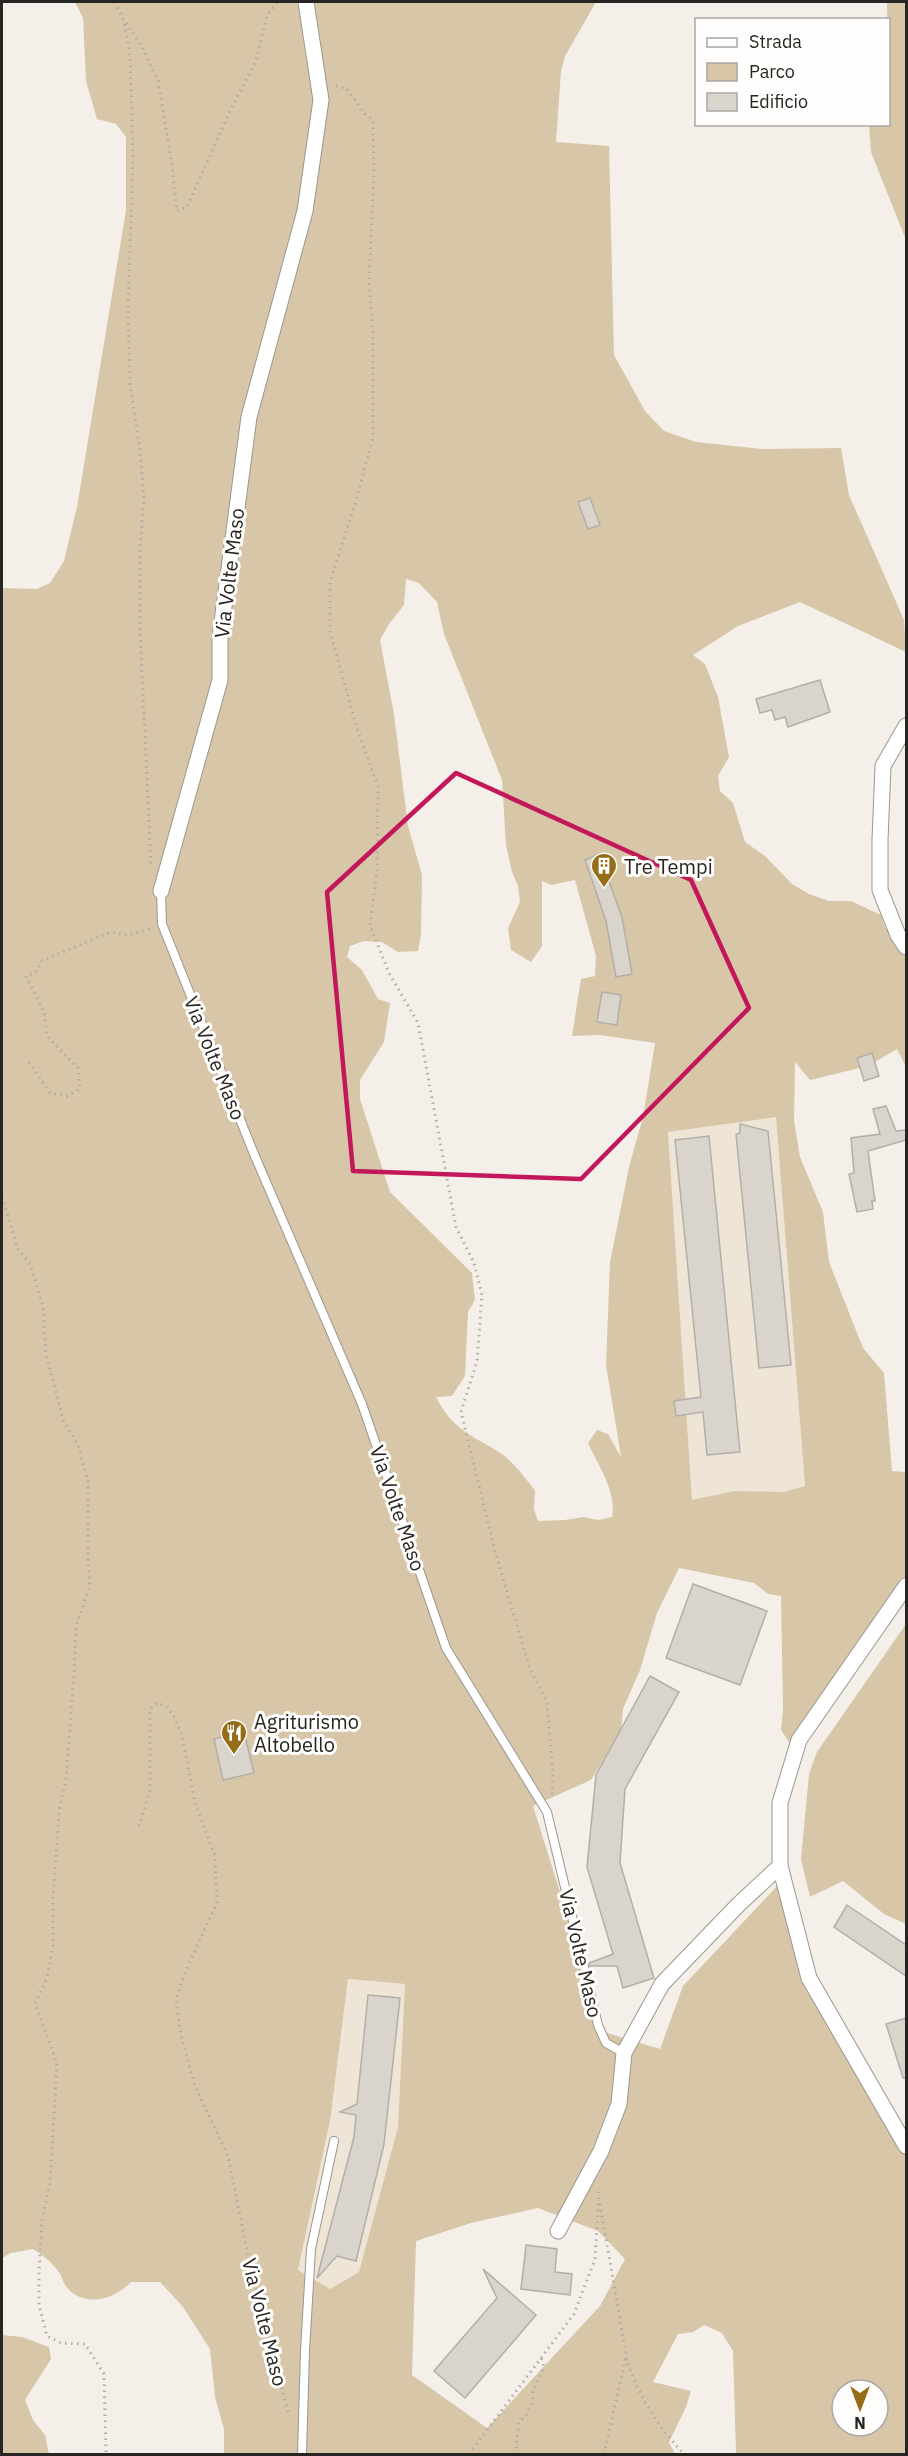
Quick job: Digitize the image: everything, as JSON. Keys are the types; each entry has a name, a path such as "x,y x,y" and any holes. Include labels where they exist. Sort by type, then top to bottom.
{"street":[{"name":"Via Volte Maso","path":"161,891 220,680 220,636 249,417 305,212 321,100 306,2"},
{"path":"906,726 883,766 880,840 880,890 898,935 906,947"},
{"path":"906,1586 799,1740 780,1803 780,1866 809,1978 906,2146"},
{"path":"558,2231 609,2132 619,2104 624,2053 662,1983 738,1905 780,1866"}],"lane":[{"name":"Via Volte Maso","path":"161,891 162,924 254,1154 363,1404 446,1648 547,1812 598,2025 606,2043 624,2053"},
{"path":"302,2454 311,2249 334,2141"}],"path":[{"path":"115,2 124,21 142,47 158,81 177,211 187,207 230,111 256,61 267,16 277,2"},
{"path":"124,21 130,55 134,154 128,310 130,386 140,448 144,498 140,552 140,630 146,732 148,838 152,869 161,891"},
{"path":"316,76 329,85 346,88 365,114 373,120 374,172 369,282 374,331 373,437 356,501 330,582 330,631 357,729 378,786 377,872 370,925 389,973 418,1023 456,1227 474,1263 482,1295 477,1361 461,1412 495,1551 530,1669 547,1702 554,1774 549,1820"},
{"path":"29,1062 50,1093 67,1096 80,1089 78,1068 47,1036 44,1012 26,976 35,973 42,961 110,932 129,935 149,928 165,931"},
{"path":"2,1197 18,1249 30,1264 43,1306 46,1354 63,1420 78,1445 88,1481 90,1585 76,1627 75,1675 66,1779 59,1812 53,1900 53,1946 47,1978 35,2004 57,2063 50,2182 42,2220 39,2305 47,2336 61,2343 85,2344 104,2374 106,2454"},
{"name":"Via Volte Maso","path":"139,1826 150,1790 150,1709 157,1703 166,1706 182,1735 195,1803 215,1856 217,1902 184,1975 176,2000 181,2035 195,2086 228,2156 252,2275 291,2425"},
{"path":"470,2454 574,2314 595,2259 599,2196 626,2355 632,2378 684,2454"},
{"path":"604,2454 626,2355"},
{"path":"518,2454 516,2446 519,2422 527,2414 533,2401 533,2391 544,2367 541,2358"}],"highlighted area":[{"path":"456,773 691,880 749,1008 581,1179 353,1171 327,892"}],"shaded area":[{"path":"776,1116 805,1486 784,1492 734,1491 692,1500 668,1132"},
{"path":"348,1979 405,1984 398,2127 359,2272 330,2289 298,2270 330,2121"}],"green space":[{"path":"75,2 596,2 565,56 561,71 556,142 609,146 614,355 645,411 664,431 696,442 762,449 841,448 849,495 904,620 906,652 800,602 738,626 693,655 705,664 718,697 729,757 718,776 720,791 733,803 745,842 765,856 792,884 809,894 829,901 851,901 881,915 885,927 906,958 906,1067 897,1049 868,1066 810,1080 795,1062 794,1121 800,1157 823,1212 829,1262 863,1348 884,1373 892,1471 906,1472 906,1577 791,1745 781,1730 783,1710 781,1596 768,1594 754,1583 679,1568 657,1613 640,1670 623,1709 621,1732 591,1780 533,1806 604,2032 660,2049 683,1986 778,1885 812,1971 906,2148 906,2454 736,2454 733,2351 722,2333 704,2325 693,2332 678,2334 653,2382 691,2391 669,2442 675,2454 224,2454 224,2429 215,2397 210,2349 183,2307 160,2282 131,2282 118,2293 110,2296 93,2300 85,2299 69,2290 54,2266 33,2249 11,2253 2,2258 2,588 37,589 50,583 64,561 77,507 126,210 126,137 116,124 97,119 86,81 83,18","holes":["406,579 419,583 437,602 444,634 502,780 506,845 512,872 518,886 520,902 508,928 511,950 531,962 542,946 542,881 551,885 575,880 596,956 595,976 581,979 572,1036 600,1035 655,1043 643,1117 629,1167 610,1262 606,1365 621,1457 608,1434 597,1430 588,1443 612,1498 612,1517 598,1520 583,1517 538,1521 534,1509 535,1490 509,1460 463,1430 442,1408 436,1397 452,1396 465,1376 468,1312 475,1300 472,1273 390,1192 360,1099 360,1080 384,1042 390,1003 378,999 362,970 347,957 350,946 364,941 382,942 398,952 418,951 421,934 422,875 408,826 394,714 380,640 404,605","776,1117 805,1486 784,1492 734,1491 692,1500 668,1132","348,1979 405,1984 398,2127 359,2272 330,2289 298,2270 330,2121","538,2208 598,2231 625,2259 600,2306 487,2428 412,2375 416,2241 471,2223"]},
{"path":"887,2 906,2 906,240 871,152 869,126 890,126 890,18 887,18"},
{"path":"906,1624 906,1924 884,1914 843,1881 810,1897 801,1859 809,1774 817,1752"},
{"path":"2,2335 22,2337 49,2347 51,2359 25,2400 33,2420 45,2435 49,2454 2,2454"}],"building":[{"path":"590,498 600,525 588,529 578,502"},
{"path":"820,680 830,712 788,727 785,717 775,720 772,710 760,713 756,699"},
{"path":"599,854 622,917 632,974 616,977 606,921 585,860"},
{"path":"602,992 621,995 617,1025 597,1022"},
{"path":"872,1053 879,1076 864,1081 857,1058"},
{"path":"886,1106 896,1131 906,1130 906,1140 868,1151 875,1201 872,1201 873,1209 857,1212 849,1174 854,1173 851,1138 880,1134 873,1109"},
{"path":"740,1124 768,1131 791,1365 759,1368 736,1134 740,1133"},
{"path":"709,1136 740,1452 707,1455 703,1412 676,1416 674,1401 701,1397 675,1140"},
{"path":"693,1584 767,1611 740,1685 666,1658"},
{"path":"650,1676 679,1692 625,1789 620,1863 654,1978 623,1988 617,1966 590,1966 589,1963 613,1954 587,1867 596,1775"},
{"name":"Agriturismo Altobello","path":"244,1732 254,1773 223,1780 214,1739"},
{"path":"847,1905 906,1945 906,1976 834,1927"},
{"path":"368,1995 400,1998 384,2144 356,2261 337,2256 317,2278 354,2137 356,2115 340,2112 357,2104"},
{"path":"906,2018 906,2078 903,2078 886,2024"},
{"path":"526,2245 557,2249 555,2272 572,2274 570,2295 521,2289"},
{"path":"483,2269 536,2315 465,2398 434,2371 497,2298"}],"place":[{"name":"Tre Tempi","path":"604,889"},
{"name":"Agriturismo Altobello","path":"234,1756"}]}
